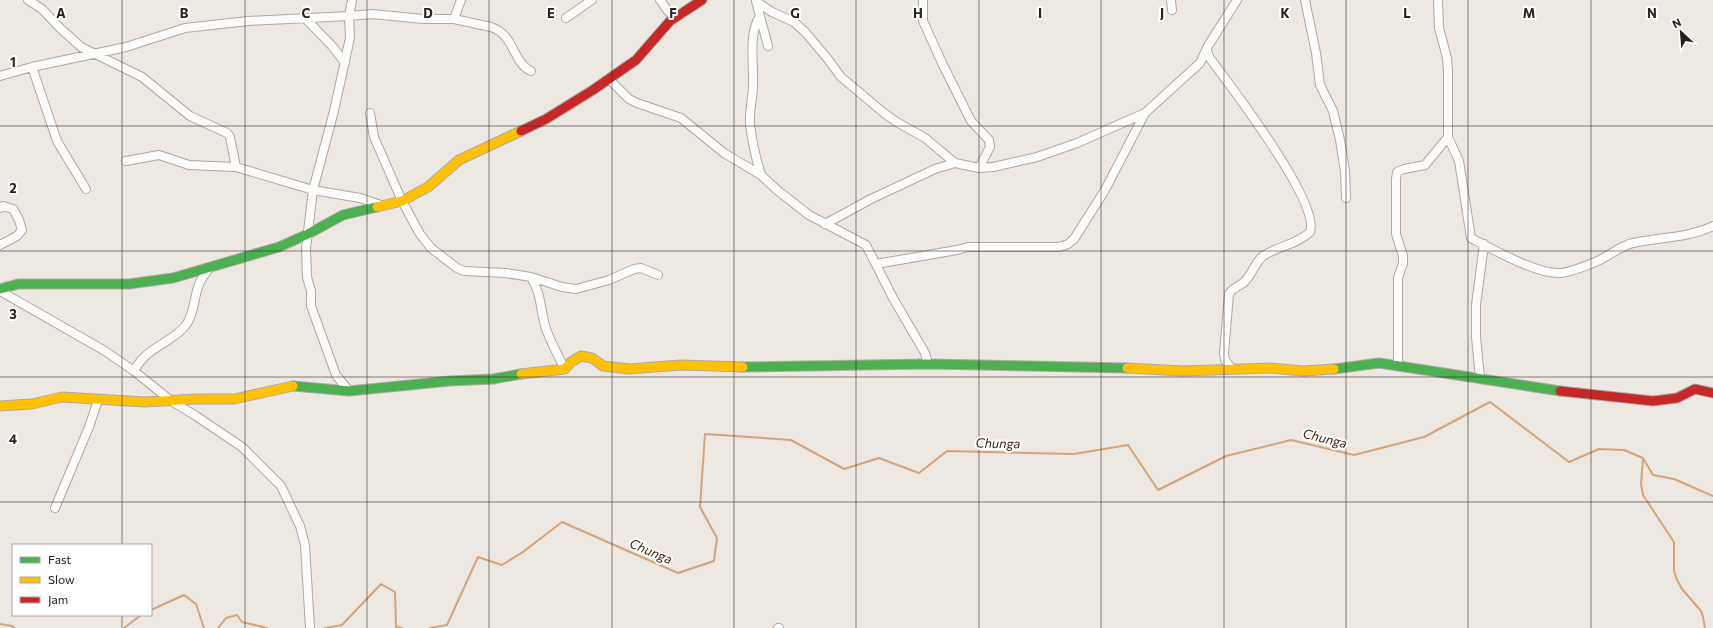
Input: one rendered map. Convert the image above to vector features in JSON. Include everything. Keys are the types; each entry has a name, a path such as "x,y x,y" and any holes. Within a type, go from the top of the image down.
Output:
{"street":[{"path":"28,0 42,9 74,42 94,54 142,77 190,116 227,133 230,137 236,167"},
{"path":"349,391 336,375 311,306 311,291 307,277 306,248 313,190 350,38 349,16 352,0"},
{"path":"454,18 461,0"},
{"path":"566,18 592,0"},
{"path":"660,0 668,11 675,17"},
{"path":"0,290 18,284 129,284 173,278 279,247 308,234 343,215 402,200 428,187 458,160 546,119 593,90 636,60 664,26 675,17 702,0"},
{"path":"923,0 923,21 943,65 971,121 989,140 990,147 979,168"},
{"path":"1171,0 1172,10"},
{"path":"756,1 772,12 794,22 805,32 841,77 884,113 925,138 955,163 979,168 993,167 1037,157 1077,143 1145,113 1200,63 1237,0"},
{"path":"1305,0 1316,53 1320,85 1332,111 1340,140 1345,171 1346,198"},
{"path":"1438,0 1439,28 1447,58 1448,70 1448,137 1459,161 1471,238 1513,258 1543,270 1560,273 1593,263 1632,243 1695,234 1713,226"},
{"path":"756,1 768,46"},
{"path":"0,76 32,67 126,47 185,28 248,21 372,14 423,19 454,18 497,29 508,38 523,64 531,70"},
{"path":"760,16 754,28 753,86 750,114 761,175"},
{"path":"305,18 332,46 344,63"},
{"path":"1207,50 1208,57 1254,119 1288,170 1311,222 1310,232 1305,237 1262,256 1244,283 1231,290 1229,294 1224,352 1225,360 1232,369"},
{"path":"32,67 57,140 86,189"},
{"path":"609,79 633,101 681,118 724,153 761,175 793,203 825,224 866,245 899,308 925,353 928,364"},
{"path":"370,113 374,137 411,220 427,243 457,268 464,271 506,273 576,289 609,280 634,269 641,268 658,275"},
{"path":"876,264 968,247 1059,247 1068,244 1074,239 1105,190 1145,113"},
{"path":"1398,365 1398,278 1403,263 1403,256 1396,234 1397,172 1404,169 1425,165 1448,137"},
{"path":"126,161 160,155 189,165 236,167 313,190 360,198 382,206"},
{"path":"825,224 871,199 935,169 955,163"},
{"path":"0,208 3,206 13,209 22,230 17,236 0,245"},
{"path":"1480,378 1476,337 1476,305 1484,244"},
{"path":"134,370 144,356 181,330 187,323 192,312 199,285 209,268"},
{"path":"531,278 537,286 547,330 564,369"},
{"path":"0,290 105,351 134,370 170,400 242,448 282,486 300,526 303,539 310,627"},
{"path":"0,406 32,404 62,397 145,402 234,399 301,386 349,391 450,381 493,379 531,372 564,369 571,362 581,356 592,358 603,366 629,369 681,365 758,367 928,364 1196,371 1270,368 1303,371 1343,369 1379,363 1519,384 1546,390 1653,401 1677,398 1695,389 1713,393"},
{"path":"55,508 89,427 98,400"}],"waterway":[{"name":"Chunga","path":"430,628 447,625 478,557 502,565 523,552 562,522 678,573 714,561 717,538 700,507 705,434 791,440 844,469 879,458 919,473 947,451 1074,454 1128,445 1158,490 1226,456 1291,440 1354,455 1424,437 1490,402 1569,462 1599,449 1624,450 1643,458 1653,475 1674,479 1713,496"},
{"path":"1643,459 1641,484 1643,495 1674,542 1674,571 1677,580 1682,589 1701,611 1705,628"},
{"name":"Chunga","path":"325,628 342,625 381,584 395,592 396,627 402,628"},
{"name":"Chunga","path":"152,610 184,595 196,604 204,628"},
{"name":"Chunga","path":"218,628 226,618 237,615 242,622 267,628"},
{"name":"Chunga","path":"124,628 140,616"},
{"name":"Chunga","path":"0,624 15,628"}],"traffic: fast":[{"path":"0,289 18,284 129,284 173,278 279,247 308,234 343,215 377,207"},
{"path":"1334,369 1379,363 1560,391"},
{"path":"743,367 928,364 1127,368"},
{"path":"293,386 349,391 450,381 493,379 521,374"}],"traffic: slow":[{"path":"377,207 402,201 428,187 459,160 521,131"},
{"path":"521,374 565,369 571,362 581,356 592,358 603,366 629,369 681,365 743,367"},
{"path":"1127,368 1183,371 1270,368 1303,371 1334,369"},
{"path":"0,406 32,404 62,397 145,402 196,399 234,399 293,386"}],"traffic: jam":[{"path":"521,131 546,119 593,90 636,60 670,21 702,0"},
{"path":"1560,391 1653,401 1677,398 1695,389 1713,393"}]}
